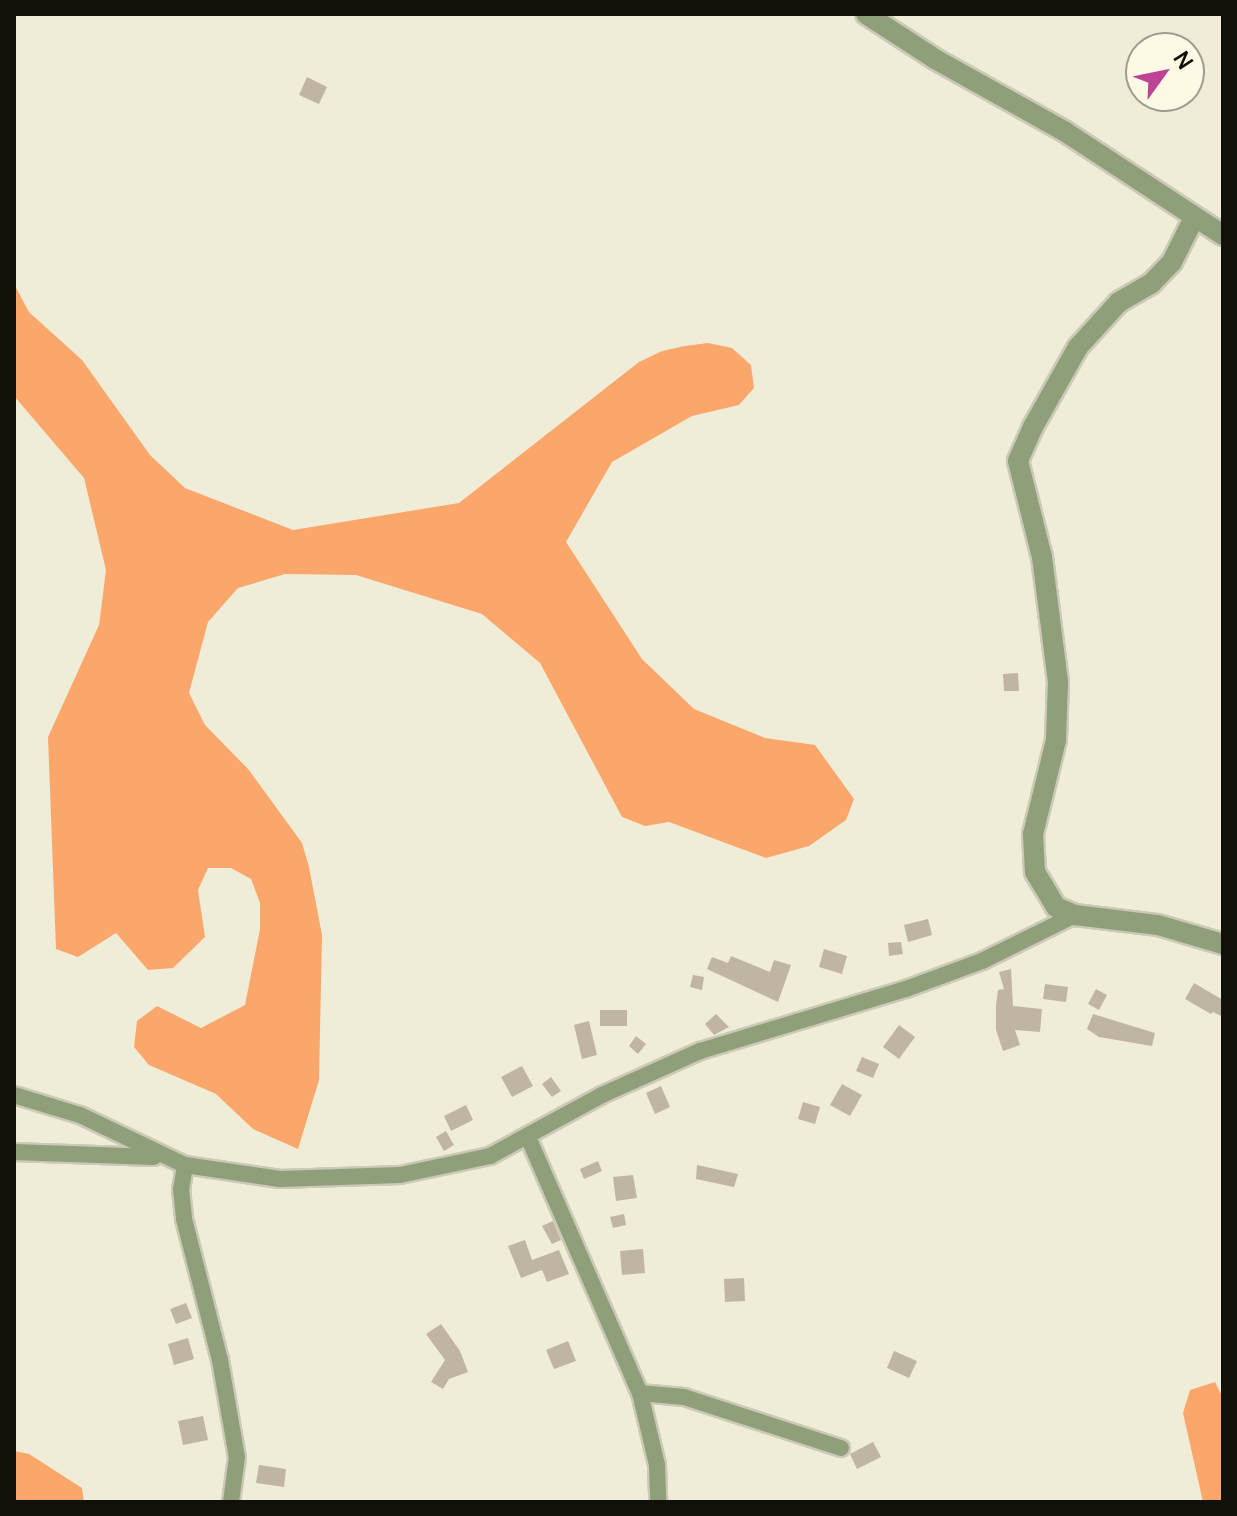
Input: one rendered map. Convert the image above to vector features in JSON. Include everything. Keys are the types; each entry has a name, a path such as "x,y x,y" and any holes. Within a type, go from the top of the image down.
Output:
{"street":[{"path":"866,14 935,59 1064,131 1223,235"},
{"path":"1194,218 1172,262 1152,283 1119,302 1078,347 1033,427 1018,461 1042,557 1058,682 1056,740 1033,834 1035,872 1056,907 1075,915 1158,925 1223,944"},
{"path":"14,1095 80,1115 163,1158 185,1165 280,1179 400,1175 490,1156 602,1095 700,1051 906,989 982,961 1075,915"},
{"path":"528,1137 640,1393 657,1465 658,1502"},
{"path":"14,1152 163,1158"},
{"path":"185,1165 181,1189 184,1219 220,1360 237,1457 231,1502"},
{"path":"640,1393 684,1397 841,1448"}],"shaded area":[{"path":"14,284 29,312 82,360 150,455 185,488 293,530 459,503 639,362 662,351 685,346 708,343 732,348 751,365 754,388 739,405 692,416 612,462 566,542 642,659 694,709 765,738 815,745 854,799 846,820 809,846 766,858 669,822 645,826 622,817 540,663 482,614 356,575 285,574 238,588 208,622 189,693 205,725 249,770 302,843 309,867 322,935 319,1080 298,1149 253,1129 216,1094 149,1065 134,1047 137,1021 157,1006 201,1028 245,1005 260,929 260,903 251,879 231,868 208,868 198,890 205,937 173,968 148,970 116,933 78,957 56,949 48,737 99,625 106,570 84,478 14,396"},
{"path":"1215,1382 1223,1398 1223,1502 1203,1502 1183,1413 1190,1390"},
{"path":"14,1451 29,1454 82,1488 84,1502 14,1502"}],"building":[{"path":"307,77 327,87 319,104 299,95"},
{"path":"1018,673 1019,691 1004,691 1003,674"},
{"path":"928,919 932,935 908,942 904,925"},
{"path":"901,942 903,954 889,956 888,943"},
{"path":"824,949 847,956 842,974 819,967"},
{"path":"731,956 770,972 774,960 791,965 778,1002 707,969 712,957 728,963"},
{"path":"1011,969 1013,1006 1042,1009 1040,1032 1015,1030 1020,1045 1003,1051 996,1030 998,990 1004,989 999,972"},
{"path":"693,975 704,977 702,990 690,987"},
{"path":"1194,983 1223,1000 1223,1017 1213,1012 1211,1014 1185,999"},
{"path":"1045,984 1068,987 1066,1002 1043,999"},
{"path":"1096,989 1107,995 1099,1010 1088,1004"},
{"path":"600,1010 627,1010 627,1026 600,1026"},
{"path":"716,1014 729,1027 714,1035 705,1024"},
{"path":"1093,1014 1155,1033 1152,1046 1099,1037 1087,1029"},
{"path":"589,1021 597,1055 582,1059 574,1025"},
{"path":"899,1025 915,1037 899,1059 883,1047"},
{"path":"636,1036 646,1044 638,1054 629,1046"},
{"path":"862,1057 879,1064 873,1078 856,1071"},
{"path":"522,1066 533,1086 512,1097 501,1077"},
{"path":"551,1077 561,1091 552,1097 542,1084"},
{"path":"842,1084 862,1095 850,1116 830,1105"},
{"path":"661,1086 670,1107 655,1114 646,1093"},
{"path":"803,1102 820,1107 815,1124 798,1119"},
{"path":"466,1105 473,1120 451,1131 444,1116"},
{"path":"446,1131 454,1145 444,1151 436,1137"},
{"path":"598,1161 602,1171 584,1179 580,1169"},
{"path":"697,1165 738,1174 734,1187 696,1179"},
{"path":"633,1175 637,1198 616,1201 613,1177"},
{"path":"624,1214 626,1225 613,1228 610,1217"},
{"path":"553,1221 561,1240 552,1244 542,1226"},
{"path":"525,1240 532,1260 559,1250 569,1274 547,1282 542,1270 521,1278 508,1246"},
{"path":"643,1249 645,1273 622,1275 620,1251"},
{"path":"744,1278 745,1301 725,1302 724,1279"},
{"path":"186,1303 192,1318 176,1324 170,1309"},
{"path":"441,1324 460,1351 468,1372 449,1379 443,1389 431,1382 445,1360 426,1334"},
{"path":"188,1338 194,1359 174,1365 168,1344"},
{"path":"568,1341 576,1361 554,1369 546,1350"},
{"path":"894,1351 917,1361 909,1378 887,1368"},
{"path":"203,1416 208,1440 183,1445 178,1421"},
{"path":"873,1442 881,1457 857,1469 850,1454"},
{"path":"259,1465 286,1469 284,1487 256,1483"}]}
